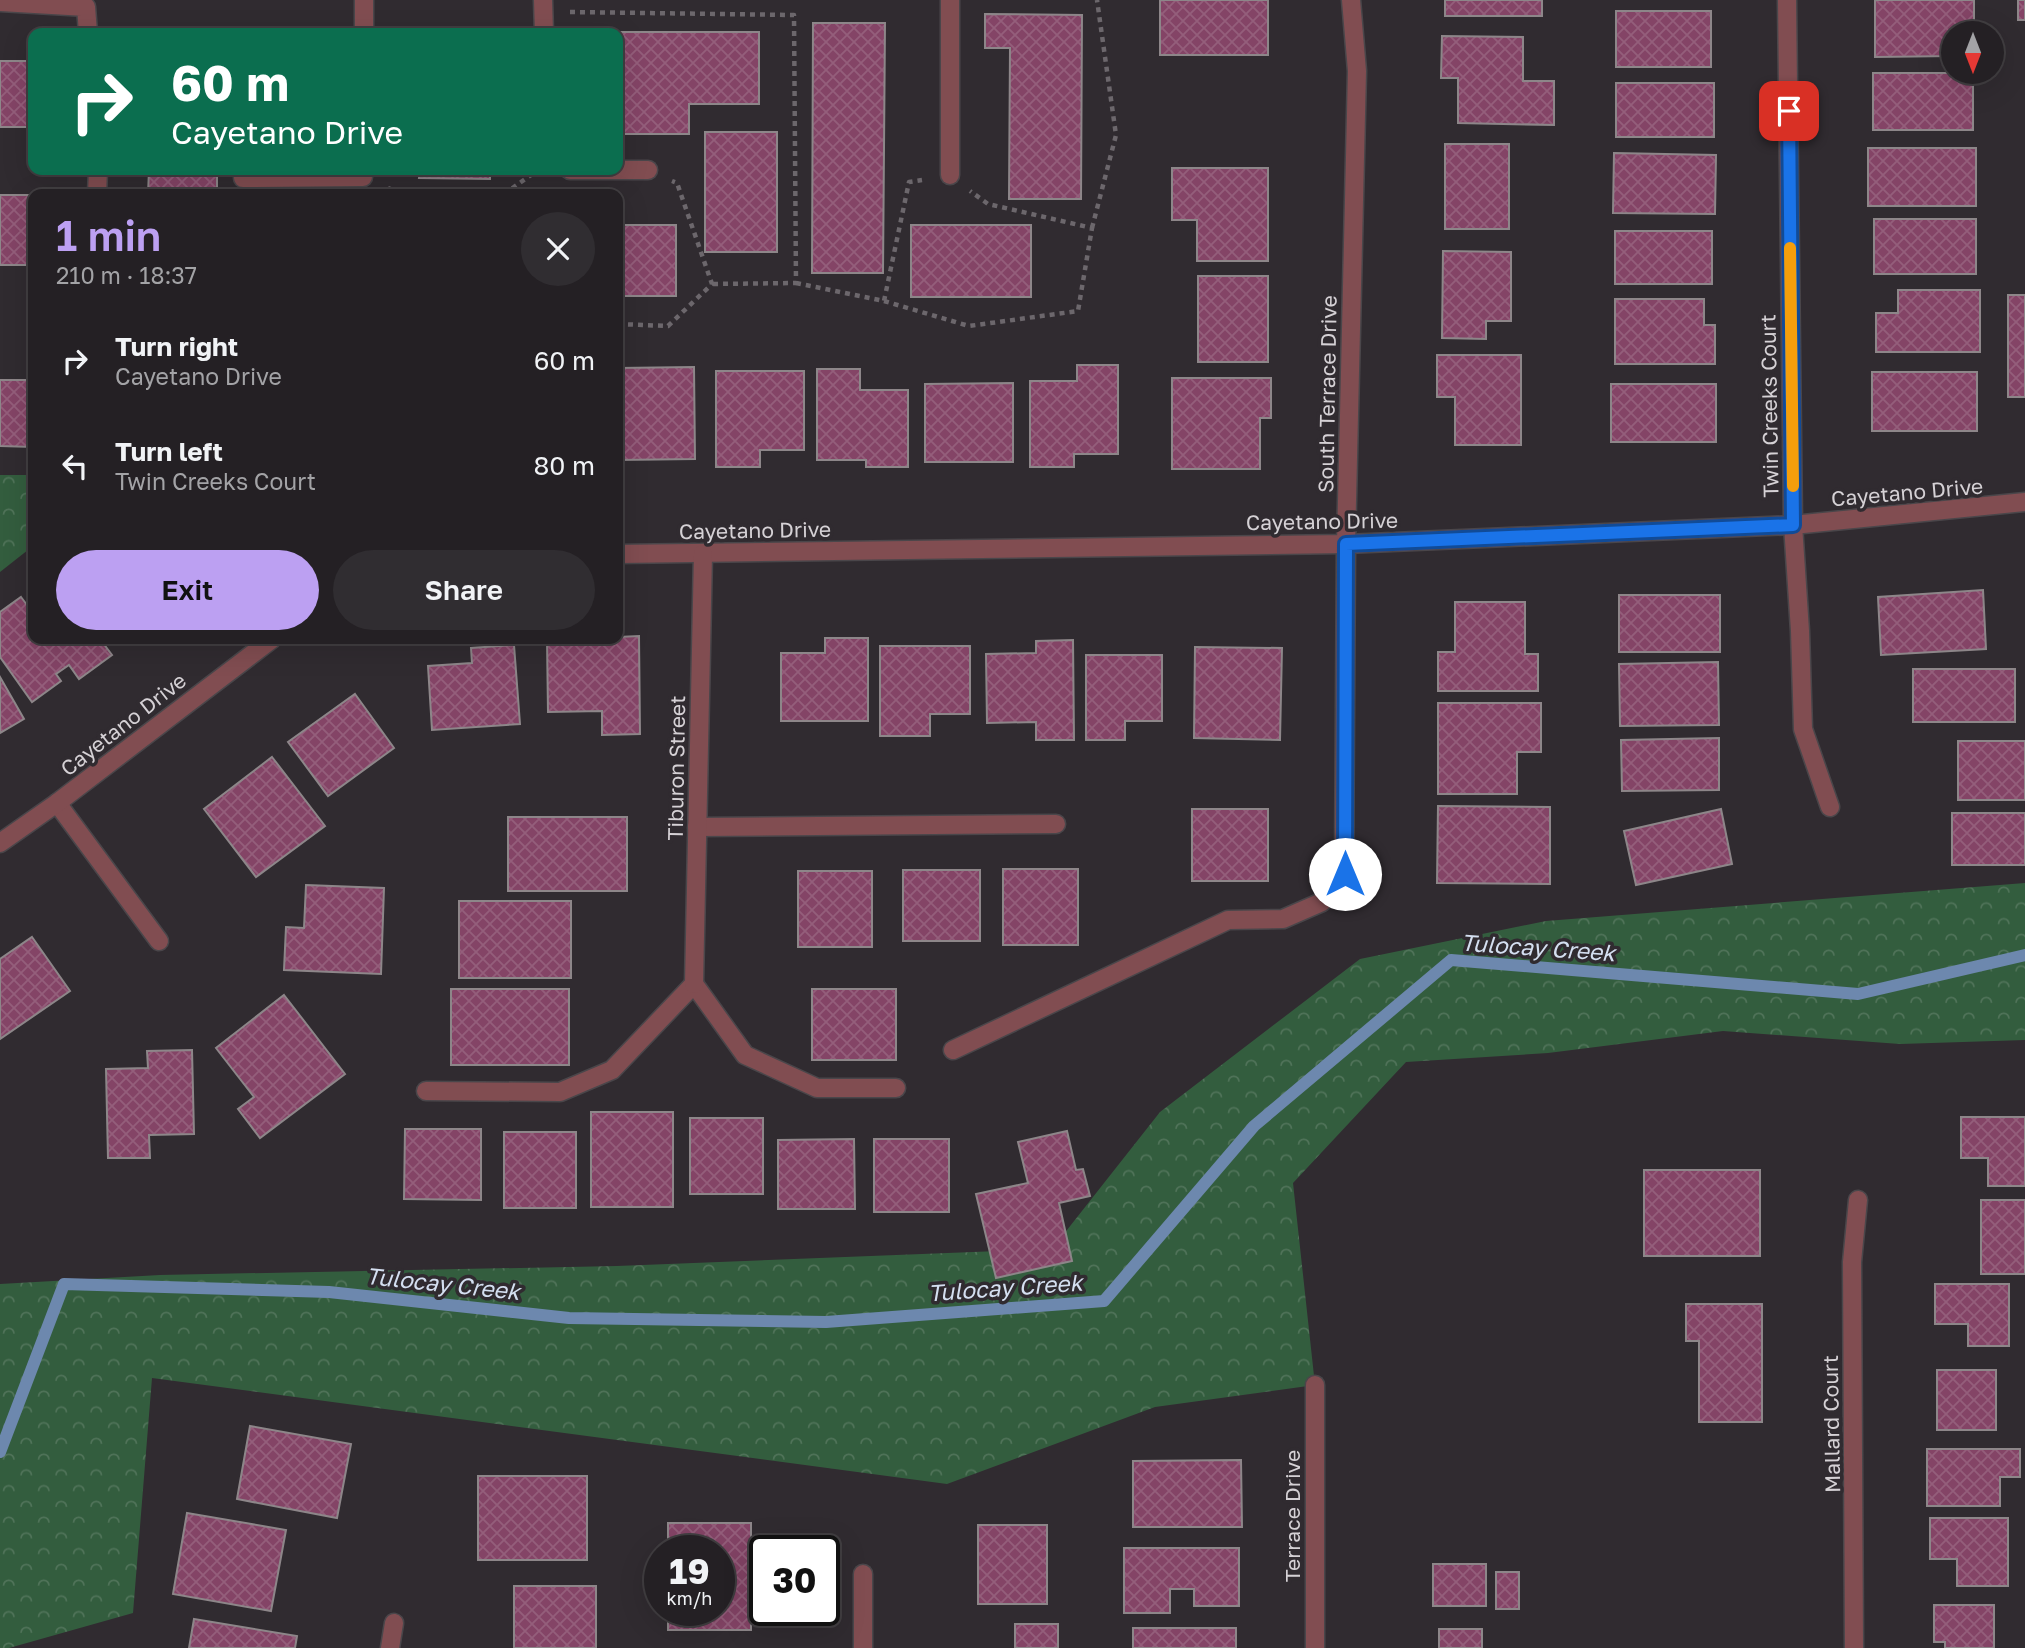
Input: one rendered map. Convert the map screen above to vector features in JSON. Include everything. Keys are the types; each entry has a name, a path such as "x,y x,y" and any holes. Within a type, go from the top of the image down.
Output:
{"street":[{"path":"364,0 364,28"},
{"path":"950,0 950,174"},
{"name":"South Terrace Drive","path":"953,1050 1228,920 1283,919 1322,902 1345,874 1346,544 1357,71 1351,0"},
{"name":"Twin Creeks Court","path":"1787,0 1793,525 1803,729 1830,807"},
{"path":"0,2 88,3 89,28"},
{"path":"543,6 544,28"},
{"path":"623,170 648,170"},
{"path":"243,178 363,175"},
{"name":"Cayetano Drive","path":"623,554 1346,544 1793,525 2025,502"},
{"name":"Tiburon Street","path":"694,984 703,554"},
{"name":"Cayetano Drive","path":"0,843 57,803 265,644"},
{"path":"57,803 159,941"},
{"path":"697,828 1056,824"},
{"path":"426,1091 560,1092 612,1070 694,984 745,1055 817,1088 896,1088"},
{"name":"Mallard Court","path":"1854,1648 1852,1262 1858,1200"},
{"name":"Terrace Drive","path":"1315,1385 1315,1648"},
{"path":"863,1574 863,1648"},
{"path":"390,1648 394,1623"}],"path":[{"path":"623,324 668,326 712,284 796,283 884,301 969,326 1078,311 1092,228 1116,135 1097,0"},
{"path":"543,6 794,15 796,283"},
{"path":"648,170 677,183 712,284"},
{"path":"884,301 909,182 950,174 988,204 1092,228"},
{"path":"511,189 531,175"}],"green space":[{"path":"0,475 28,475 28,550 0,572"},
{"path":"2025,883 2025,1040 1900,1044 1723,1031 1548,1053 1406,1062 1293,1183 1315,1385 1155,1407 947,1484 152,1378 133,1613 9,1648 0,1648 0,1284 160,1275 617,1266 1052,1249 1160,1112 1360,959 1546,921"}],"building":[{"path":"1160,0 1268,0 1268,55 1160,55"},
{"path":"1445,0 1542,0 1542,16 1445,16"},
{"path":"1875,0 1974,0 1974,21 1941,21 1941,56 1875,57"},
{"path":"2018,0 2025,0 2025,20 2018,20"},
{"path":"1616,11 1711,11 1711,67 1616,67"},
{"path":"985,14 1082,15 1081,199 1009,199 1010,48 985,48"},
{"path":"813,23 885,23 883,273 812,273"},
{"path":"623,32 759,32 759,104 689,104 689,134 623,134"},
{"path":"1442,36 1523,37 1523,81 1554,81 1554,125 1458,123 1458,78 1441,78"},
{"path":"0,61 28,61 28,127 0,127"},
{"path":"1873,73 1941,73 1941,84 1973,84 1973,130 1873,130"},
{"path":"1616,83 1714,83 1714,137 1616,137"},
{"path":"705,132 777,132 777,252 705,252"},
{"path":"1445,144 1509,144 1509,229 1445,229"},
{"path":"1868,148 1976,148 1976,206 1868,206"},
{"path":"1614,153 1716,155 1715,214 1613,213"},
{"path":"1172,168 1268,168 1268,261 1197,261 1197,220 1172,220"},
{"path":"149,175 217,175 217,189 148,189"},
{"path":"419,175 490,175 490,179 419,178"},
{"path":"0,195 28,195 28,265 0,265"},
{"path":"1874,219 1976,219 1976,274 1874,274"},
{"path":"623,225 676,225 676,296 623,296"},
{"path":"911,225 1031,225 1031,297 911,297"},
{"path":"1615,231 1712,231 1712,284 1615,284"},
{"path":"1443,251 1511,252 1511,321 1486,321 1486,339 1442,338"},
{"path":"1198,276 1268,276 1268,362 1198,362"},
{"path":"1898,290 1980,290 1980,352 1876,352 1876,313 1898,313"},
{"path":"2008,295 2025,295 2025,397 2008,397"},
{"path":"1615,299 1704,299 1704,325 1715,325 1715,364 1615,364"},
{"path":"1437,355 1521,355 1521,445 1455,445 1455,397 1437,397"},
{"path":"1077,365 1118,365 1118,454 1074,454 1074,467 1030,467 1030,381 1077,381"},
{"path":"694,367 695,459 623,460 623,368"},
{"path":"817,369 860,369 860,390 908,390 908,467 866,467 866,460 817,460"},
{"path":"716,371 804,371 804,450 760,450 760,467 716,467"},
{"path":"1872,372 1977,372 1977,431 1872,431"},
{"path":"1172,378 1271,378 1271,418 1260,418 1260,469 1172,469"},
{"path":"0,380 28,380 28,447 0,446"},
{"path":"1013,383 1013,462 925,462 925,384"},
{"path":"1611,384 1716,384 1716,442 1611,442"},
{"path":"1983,590 1986,649 1881,655 1878,597"},
{"path":"1619,595 1720,595 1720,652 1619,652"},
{"path":"21,597 28,606 28,644 104,644 112,655 79,679 69,665 56,674 61,681 32,702 0,657 0,612"},
{"path":"1455,602 1525,602 1525,654 1538,654 1538,691 1438,691 1438,652 1455,652"},
{"path":"639,636 640,734 602,735 602,711 548,712 547,644 623,644 623,637"},
{"path":"825,638 868,638 868,721 781,721 781,653 825,653"},
{"path":"1073,640 1074,740 1036,740 1036,722 987,723 986,654 1036,653 1036,641"},
{"path":"514,645 520,724 432,730 428,666 472,663 471,648"},
{"path":"880,646 970,646 970,714 930,714 930,736 880,736"},
{"path":"1195,647 1282,648 1280,740 1194,738"},
{"path":"1086,655 1162,655 1162,721 1125,721 1125,740 1086,740"},
{"path":"1718,662 1719,725 1620,726 1619,664"},
{"path":"1913,669 2015,669 2015,722 1913,722"},
{"path":"0,677 24,719 0,733"},
{"path":"355,694 394,748 328,796 288,742"},
{"path":"1438,703 1541,703 1541,752 1517,752 1517,794 1438,794"},
{"path":"1719,738 1719,790 1622,791 1621,740"},
{"path":"1958,741 2025,741 2025,800 1958,800"},
{"path":"272,757 325,826 256,877 204,809"},
{"path":"1438,806 1550,807 1550,884 1437,883"},
{"path":"1192,809 1268,809 1268,881 1192,881"},
{"path":"1721,809 1732,864 1636,885 1624,831"},
{"path":"1952,813 2025,813 2025,865 1952,865"},
{"path":"508,817 627,817 627,891 508,891"},
{"path":"1003,869 1078,869 1078,945 1003,945"},
{"path":"903,870 980,870 980,941 903,941"},
{"path":"798,871 872,871 872,947 798,947"},
{"path":"306,885 384,888 381,974 284,970 286,927 304,928"},
{"path":"459,901 571,901 571,978 459,978"},
{"path":"32,937 70,991 0,1039 0,959"},
{"path":"451,989 569,989 569,1065 451,1065"},
{"path":"812,989 896,989 896,1060 812,1060"},
{"path":"284,995 345,1074 260,1138 238,1109 254,1097 216,1048"},
{"path":"192,1050 194,1134 149,1135 150,1158 108,1158 106,1069 148,1068 147,1051"},
{"path":"591,1112 673,1112 673,1207 591,1207"},
{"path":"1961,1117 2025,1117 2025,1186 1988,1186 1988,1158 1961,1158"},
{"path":"690,1118 763,1118 763,1194 690,1194"},
{"path":"405,1129 481,1129 481,1200 404,1199"},
{"path":"1067,1131 1076,1170 1083,1169 1090,1196 1059,1203 1072,1261 996,1278 976,1194 1028,1183 1018,1142"},
{"path":"504,1132 576,1132 576,1208 504,1208"},
{"path":"854,1139 855,1209 778,1209 778,1140"},
{"path":"874,1139 949,1139 949,1212 874,1212"},
{"path":"1644,1170 1760,1170 1760,1256 1644,1256"},
{"path":"1981,1200 2025,1200 2025,1274 1981,1274"},
{"path":"1935,1284 2009,1284 2009,1346 1968,1346 1968,1324 1935,1324"},
{"path":"1686,1304 1762,1304 1762,1422 1699,1422 1699,1341 1686,1341"},
{"path":"1937,1370 1996,1370 1996,1430 1937,1430"},
{"path":"250,1426 351,1444 337,1518 237,1499"},
{"path":"1927,1449 2020,1449 2020,1477 2000,1477 2000,1506 1927,1506"},
{"path":"1241,1460 1242,1527 1133,1527 1133,1461"},
{"path":"478,1476 587,1476 587,1560 478,1560"},
{"path":"187,1513 286,1530 271,1611 173,1594"},
{"path":"1930,1518 2008,1518 2008,1586 1957,1586 1957,1559 1930,1559"},
{"path":"668,1523 751,1523 751,1630 668,1630 668,1626 735,1626 735,1535 668,1535"},
{"path":"978,1525 1047,1525 1047,1604 978,1604"},
{"path":"1124,1548 1239,1548 1239,1606 1194,1606 1194,1589 1170,1589 1170,1613 1124,1613"},
{"path":"1433,1564 1486,1564 1486,1606 1433,1606"},
{"path":"1496,1572 1519,1572 1519,1609 1496,1609"},
{"path":"514,1586 596,1586 596,1648 514,1648"},
{"path":"1934,1605 1994,1605 1994,1648 1945,1648 1945,1642 1934,1642"},
{"path":"194,1619 297,1636 295,1648 189,1648"},
{"path":"1015,1624 1058,1624 1058,1648 1015,1648"},
{"path":"1133,1628 1236,1628 1236,1648 1133,1648"},
{"path":"1439,1629 1482,1629 1482,1648 1439,1648"}],"waterway":[{"name":"Tulocay Creek","path":"0,1452 64,1284 329,1292 569,1318 826,1322 1104,1301 1254,1126 1451,960 1858,994 2025,955"}],"slow traffic":[{"path":"1790,248 1793,486"}],"route":[{"path":"1345,874 1346,544 1793,525 1789,111"}]}
